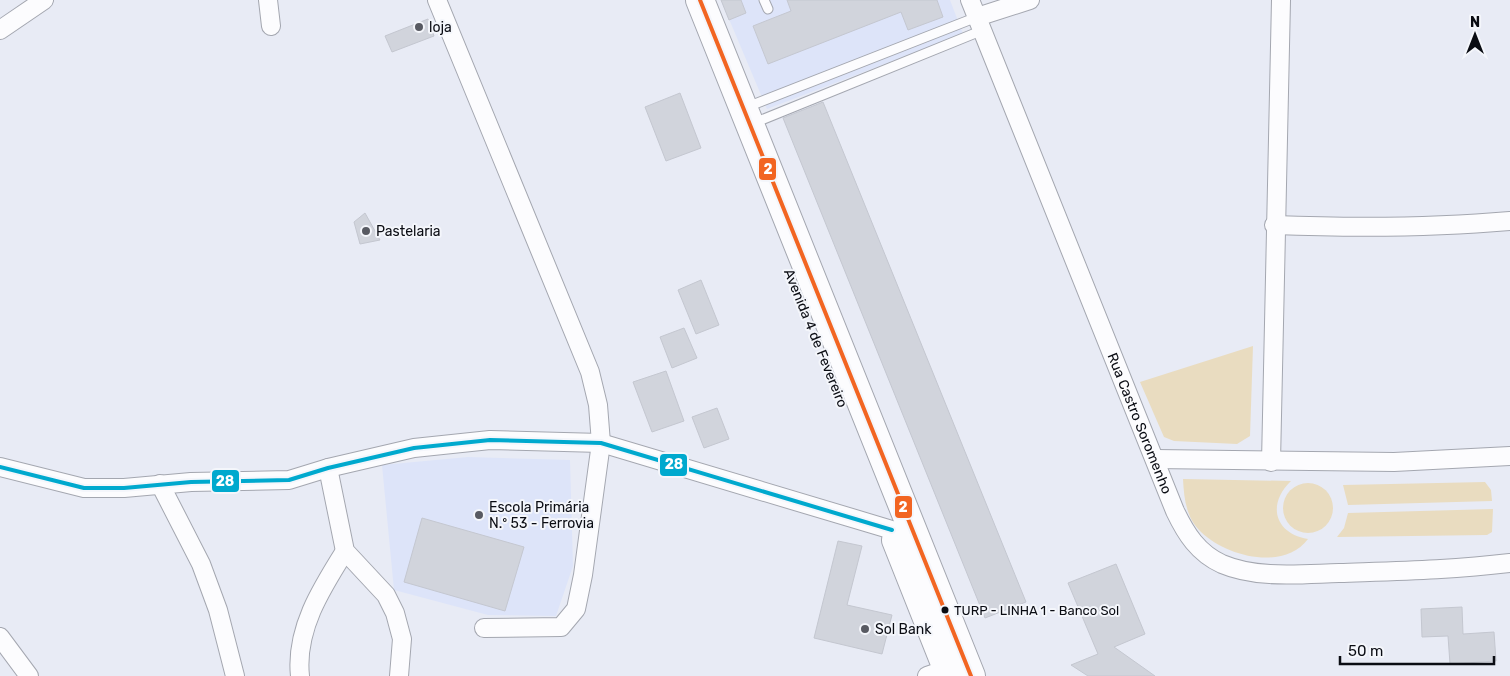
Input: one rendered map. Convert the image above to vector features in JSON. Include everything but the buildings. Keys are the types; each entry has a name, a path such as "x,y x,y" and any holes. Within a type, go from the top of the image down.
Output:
{"main road":[{"name":"Avenida 4 de Fevereiro","path":"681,0 949,674"},
{"name":"Avenida 4 de Fevereiro","path":"700,0 748,116 949,674"}],"street":[{"path":"0,30 44,0"},
{"path":"268,0 271,26"},
{"path":"436,0 590,372 598,405 601,443 583,575 576,609 561,627 484,628"},
{"name":"Rua Castro Soromenho","path":"970,0 1175,511 1186,534 1200,551 1222,564 1256,573 1416,571 1510,563"},
{"path":"980,24 1030,0"},
{"path":"1271,462 1274,225 1281,0"},
{"path":"1274,225 1378,228 1445,227 1510,221"},
{"path":"0,468 84,488 290,480 328,468 414,448 490,440 601,443 892,530"},
{"path":"1155,459 1271,462 1394,462 1510,456"},
{"path":"328,468 345,552 386,595 395,613 402,639 399,676"},
{"path":"160,484 201,564 218,610 235,676"},
{"path":"300,676 298,665 303,632 322,586 345,552"},
{"path":"0,637 29,676"}],"lane":[{"path":"748,116 980,24"},
{"path":"748,116 980,24"}],"shaded area":[{"path":"721,0 950,0 963,34 767,109"},
{"path":"1253,346 1250,436 1237,444 1174,441 1164,437 1140,382"},
{"name":"Escola Primária N.º 53 - Ferrovia","path":"468,457 570,460 573,566 556,616 488,615 394,590 382,465"},
{"path":"1183,479 1291,481 1283,490 1279,499 1278,516 1281,524 1288,531 1308,539 1298,549 1285,555 1270,557 1240,554 1225,548 1201,532 1192,520 1185,500"},
{"path":"1485,482 1491,490 1492,501 1348,505 1343,485"},
{"path":"1308,483 1322,487 1329,494 1333,508 1329,522 1322,529 1308,533 1294,529 1287,522 1283,508 1287,494 1294,487"},
{"path":"1493,509 1492,532 1487,535 1337,537 1344,528 1348,513"}],"transit line":[{"name":"2","path":"700,0 971,676"},
{"name":"28","path":"0,467 84,488 124,488 191,482 289,480 328,468 414,448 490,440 601,443 892,530"}],"place":[{"name":"loja","path":"419,27"},
{"name":"Pastelaria","path":"366,231"},
{"name":"Escola Primária N.º 53 - Ferrovia","path":"479,515"},
{"name":"TURP - LINHA 1 - Banco Sol","path":"945,610"},
{"name":"Sol Bank","path":"865,629"}]}
